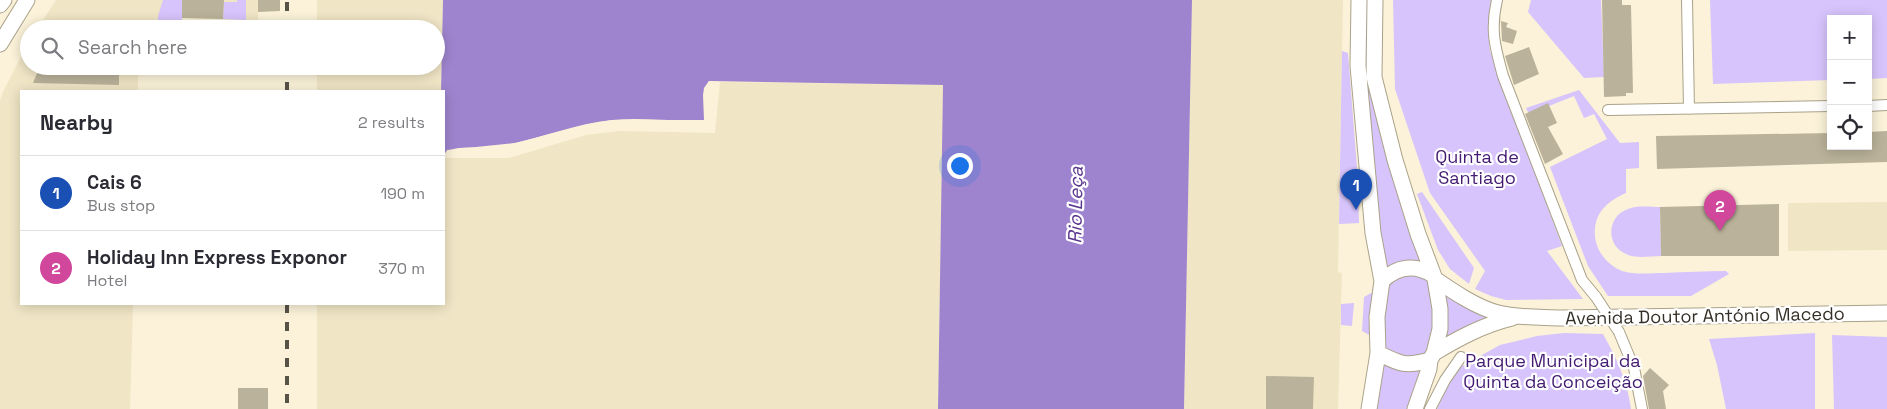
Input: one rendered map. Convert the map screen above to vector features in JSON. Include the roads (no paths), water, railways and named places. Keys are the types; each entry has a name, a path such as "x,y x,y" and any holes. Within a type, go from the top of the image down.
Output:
{"main road":[{"path":"0,6 4,0"},
{"path":"0,44 27,0"},
{"path":"1359,0 1358,66 1373,233 1382,281 1377,317 1378,353 1369,409"},
{"path":"1375,0 1374,77 1395,160 1434,277 1440,309 1440,329 1415,409"},
{"path":"1382,281 1392,273 1406,268 1424,270 1434,277"},
{"name":"Avenida Doutor António Macedo","path":"1434,277 1464,298 1498,313 1523,316 1561,318 1887,313"},
{"name":"Avenida Doutor António Macedo","path":"1432,357 1462,336 1495,322 1523,316"},
{"path":"1378,353 1400,363 1410,365 1432,357"}],"street":[{"path":"1496,0 1494,44 1503,76 1582,280 1596,297 1619,332 1634,368 1642,409"},
{"path":"1687,0 1689,109"},
{"path":"1872,106 1887,105"},
{"path":"1608,110 1827,106"},
{"path":"1430,409 1445,380 1461,357"}],"water":[{"name":"Rio Leça","path":"443,0 1192,0 1184,409 938,409 943,85 709,81 704,95 705,120 612,120 582,125 507,145 460,148 445,153 445,90 441,90 441,75 445,75 445,20 443,20"}],"railway":[{"path":"287,0 287,20"},
{"path":"287,75 287,90"},
{"path":"287,305 287,409"}],"place":[{"name":"Cais 6","path":"1356,210"},
{"name":"Holiday Inn Express Exponor","path":"1720,231"}],"park label":[{"name":"Quinta de Santiago","path":"1477,167"},
{"name":"Parque Municipal da Quinta da Conceição","path":"1553,371"}]}
